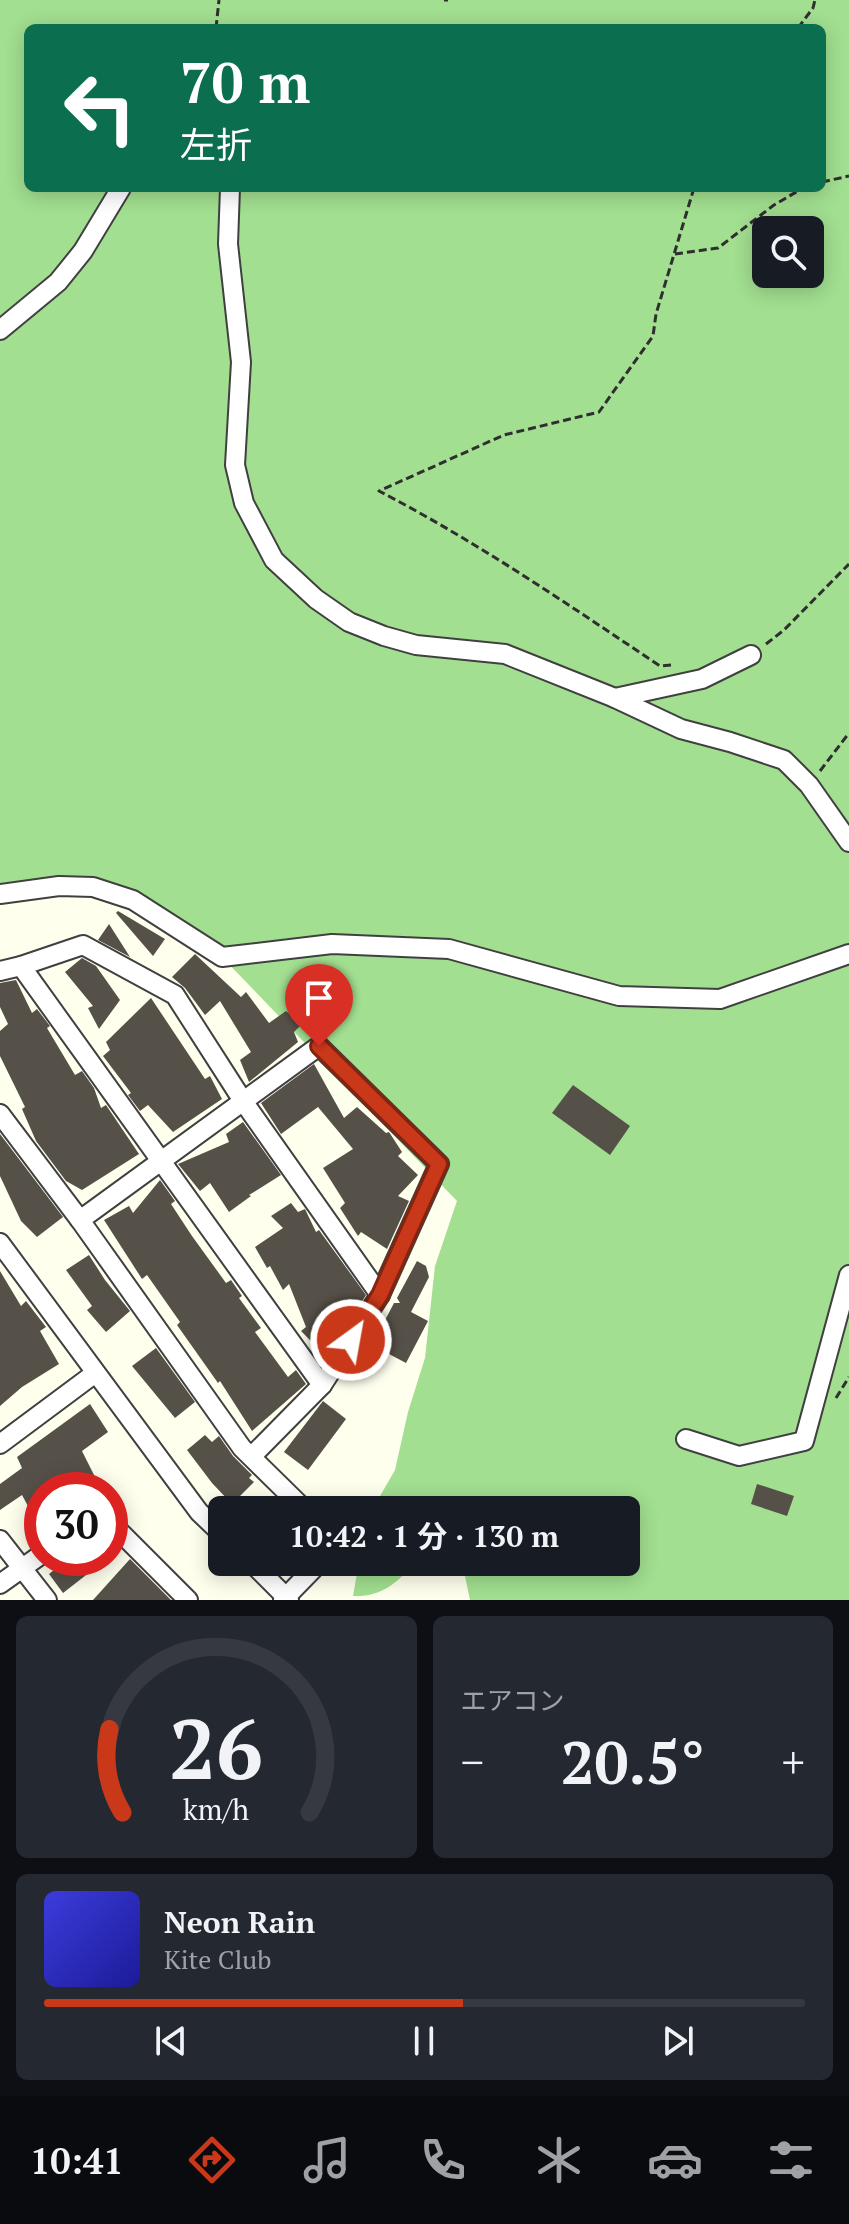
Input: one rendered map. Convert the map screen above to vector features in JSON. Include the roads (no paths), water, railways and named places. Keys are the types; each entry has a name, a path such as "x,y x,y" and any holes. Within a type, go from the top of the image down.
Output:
{"street":[{"path":"0,330 58,282 83,251 119,192"},
{"path":"230,192 228,244 241,362 235,465 244,503 274,560 316,599 349,622 384,636 416,645 505,654 615,698 681,729 784,760 809,785 849,842"},
{"path":"615,698 702,679 751,655"},
{"path":"0,894 59,886 93,887 133,900 222,957 332,944 449,949 619,996 720,999 849,954"},
{"path":"0,971 83,945 175,995 243,1101 380,1295"},
{"path":"21,966 322,1385"},
{"path":"80,1220 319,1046 439,1164 380,1295 322,1385 252,1456"},
{"path":"0,1114 80,1220 242,1448 291,1496"},
{"path":"0,1243 94,1374 208,1521"},
{"path":"686,1439 739,1456 804,1441 849,1275"},
{"path":"0,1444 94,1374"},
{"path":"0,1540 47,1600"},
{"path":"128,1540 188,1600"},
{"path":"0,1584 22,1568"},
{"path":"264,1576 286,1599 307,1576"}]}
